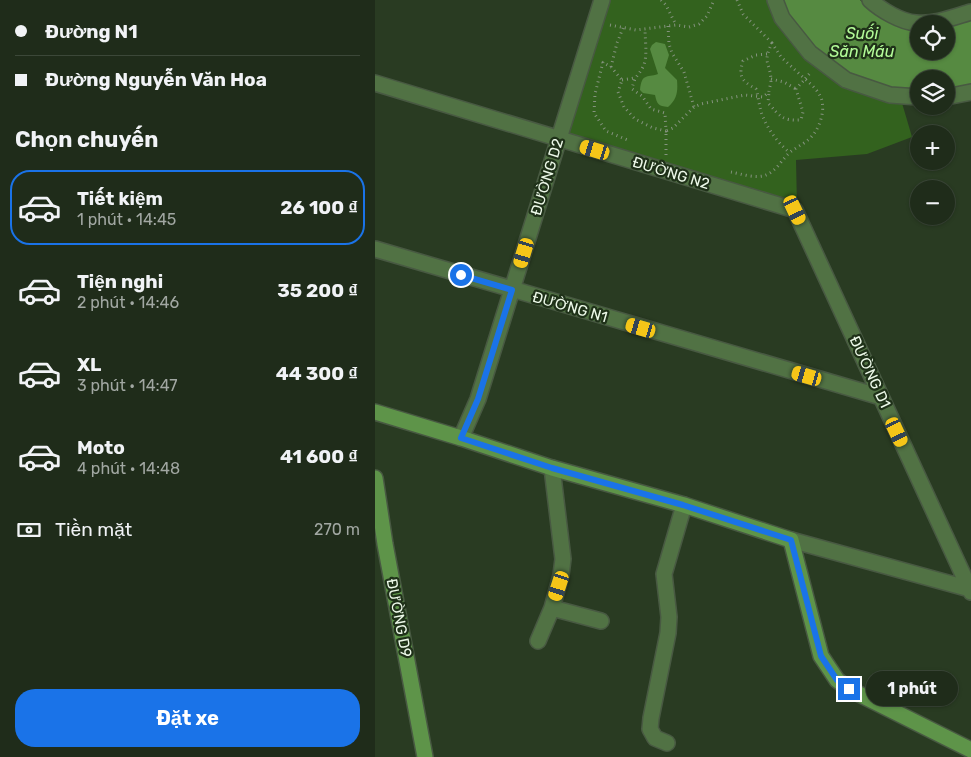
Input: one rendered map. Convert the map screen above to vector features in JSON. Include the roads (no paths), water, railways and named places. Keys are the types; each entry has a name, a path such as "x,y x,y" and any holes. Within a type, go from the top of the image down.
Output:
{"street":[{"name":"ĐƯỜNG D2","path":"461,438 478,399 602,0"},
{"path":"775,0 782,18 810,53 846,80 890,95 910,96"},
{"path":"870,0 895,17 916,24 938,21 971,12"},
{"name":"ĐƯỜNG N2","path":"375,83 795,210"},
{"path":"955,95 971,92"},
{"name":"ĐƯỜNG D1","path":"795,210 970,590"},
{"name":"ĐƯỜNG N1","path":"375,249 881,397"},
{"path":"375,412 552,468 683,505 791,540 970,590"},
{"path":"538,641 552,608 561,575 563,559 552,468"},
{"name":"ĐƯỜNG D9","path":"375,478 382,527 425,757"},
{"path":"667,743 655,738 651,729 651,718 668,633 669,617 664,574 683,505"},
{"path":"791,540 821,656 837,680 849,689 971,750"},
{"path":"552,608 601,621"}],"water":[{"name":"Suối Săn Máu","path":"782,0 860,0 868,8 910,25 910,60 955,60 955,23 971,19 971,86 955,89 955,70 910,70 910,91 902,91 874,84 857,77 826,58 800,31"},
{"path":"656,42 665,44 669,55 665,68 677,80 676,95 668,107 659,104 656,101 655,95 643,93 640,90 645,77 658,74 650,49"}]}
